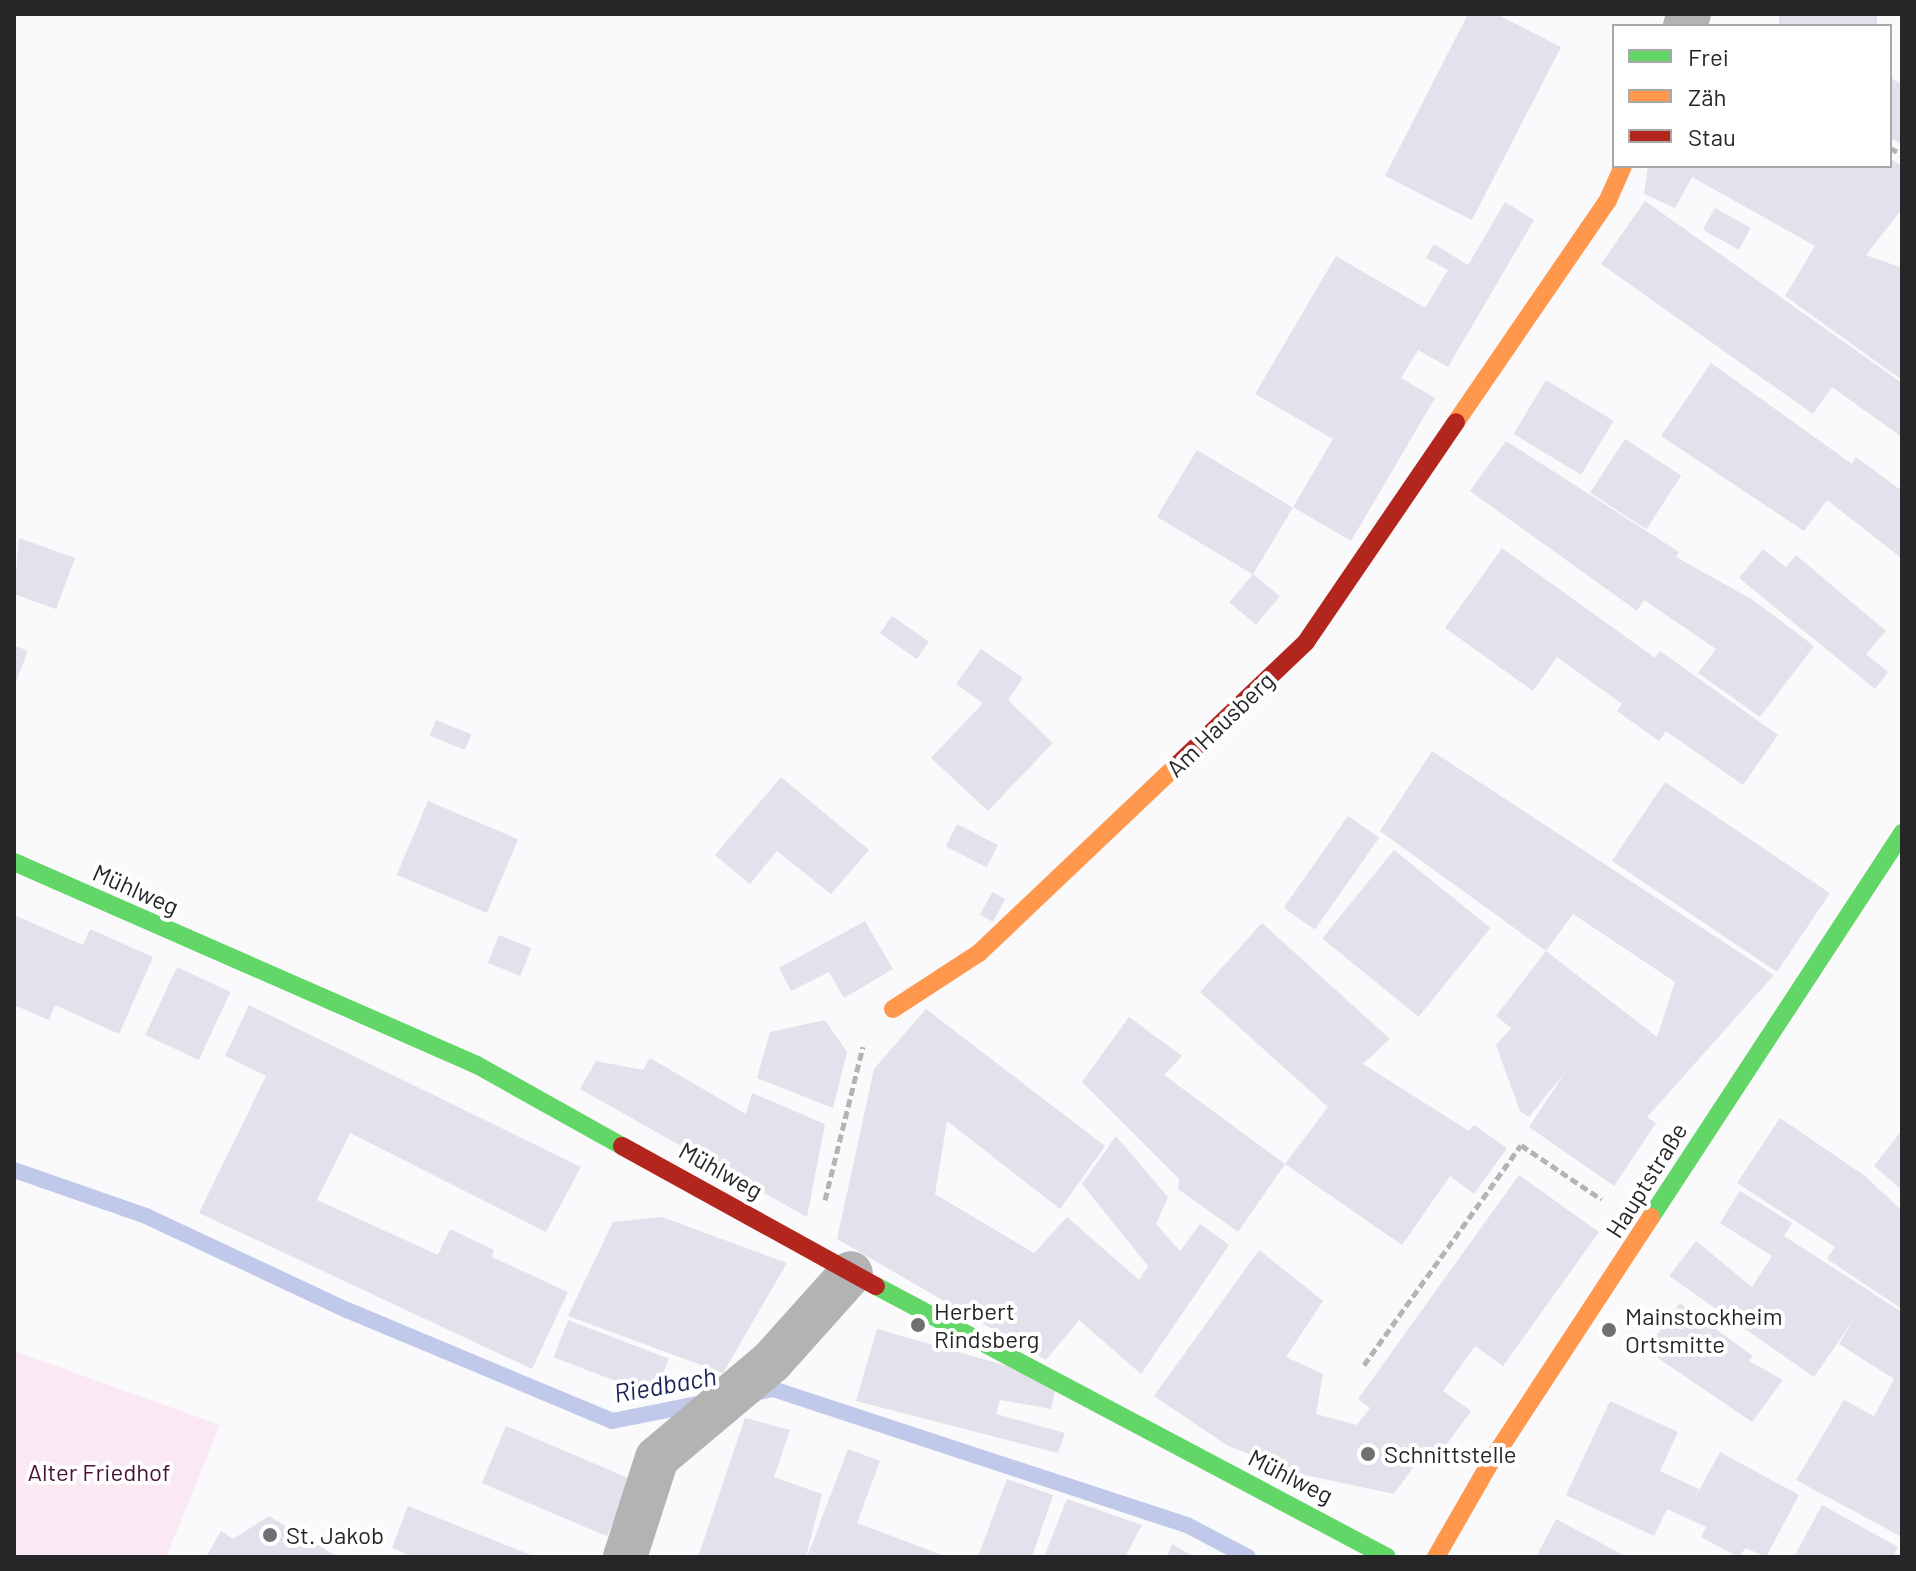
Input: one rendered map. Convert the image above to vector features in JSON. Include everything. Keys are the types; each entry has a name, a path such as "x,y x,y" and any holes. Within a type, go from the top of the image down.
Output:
{"street":[{"name":"Am Hausberg","path":"893,1009 979,953 1306,642 1608,200 1622,168"},
{"name":"Hauptstraße","path":"1436,1557 1490,1463 1902,833"},
{"name":"Mühlweg","path":"14,862 477,1065 813,1248 851,1273 1387,1557"},
{"path":"625,1557 657,1458 772,1361 851,1273"}],"path":[{"path":"813,1248 859,1052 893,1009"},
{"path":"1364,1365 1521,1145 1643,1227"}],"green space":[{"name":"Alter Friedhof","path":"14,1351 220,1425 166,1557 14,1557"}],"building":[{"path":"1468,14 1496,14 1561,47 1472,220 1385,176"},
{"path":"1779,14 1877,14 1877,24 1779,24"},
{"path":"1892,78 1902,85 1902,144 1892,139"},
{"path":"1892,160 1902,166 1902,209 1866,255 1902,268 1902,380 1785,296 1815,246 1692,177 1675,208 1644,194 1648,168 1892,168"},
{"path":"1645,201 1902,383 1902,437 1832,387 1813,414 1601,264"},
{"path":"1505,202 1534,220 1448,367 1418,350 1401,378 1435,398 1351,541 1293,507 1333,439 1255,394 1336,256 1425,308 1448,270 1426,258 1434,244 1468,265"},
{"path":"1715,208 1751,228 1739,250 1703,230"},
{"path":"1711,363 1852,464 1856,457 1902,491 1900,557 1827,500 1804,531 1661,436"},
{"path":"1546,380 1614,421 1581,475 1514,434"},
{"path":"1625,439 1681,475 1646,529 1590,493"},
{"path":"1506,441 1679,552 1676,557 1753,600 1814,646 1760,717 1698,673 1716,649 1644,600 1637,611 1470,491"},
{"path":"1197,450 1293,508 1253,575 1157,517"},
{"path":"19,538 75,558 56,609 14,594"},
{"path":"1502,548 1655,658 1660,651 1778,735 1743,785 1666,731 1659,741 1617,711 1622,704 1557,657 1533,691 1445,628"},
{"path":"1763,549 1786,567 1796,555 1886,631 1866,654 1888,672 1875,689 1739,578"},
{"path":"1253,574 1280,596 1256,625 1229,602"},
{"path":"892,616 929,642 917,659 880,633"},
{"path":"14,645 28,651 14,687"},
{"path":"981,649 1023,678 1008,700 1053,743 988,811 931,758 983,703 956,684"},
{"path":"436,720 471,734 465,750 430,736"},
{"path":"1432,751 1774,975 1647,1117 1656,1123 1614,1186 1529,1127 1566,1071 1529,1117 1520,1111 1496,1045 1511,1028 1496,1016 1546,951 1380,831","holes":["1573,914 1675,982 1657,1037 1546,951"]},
{"path":"781,777 869,850 831,894 777,851 750,884 715,855"},
{"path":"1665,782 1830,893 1777,972 1612,861"},
{"path":"428,801 518,839 487,913 397,875"},
{"path":"1348,816 1379,838 1315,930 1284,908"},
{"path":"957,824 998,845 987,867 946,846"},
{"path":"1394,850 1490,928 1419,1017 1322,939"},
{"path":"992,892 1005,899 993,922 980,915"},
{"path":"14,915 83,945 90,929 153,957 119,1034 55,1005 49,1020 14,1005"},
{"path":"865,921 893,969 844,998 829,972 791,991 779,968"},
{"path":"1262,923 1390,1039 1363,1064 1469,1131 1474,1125 1507,1148 1474,1194 1450,1176 1402,1245 1285,1164 1328,1107 1200,992"},
{"path":"499,935 531,948 520,976 488,963"},
{"path":"177,967 230,992 199,1060 145,1035"},
{"path":"249,1005 581,1167 546,1232 350,1133 317,1200 438,1255 450,1229 494,1250 492,1257 568,1292 532,1369 199,1213 266,1076 225,1056"},
{"path":"926,1009 1105,1146 1060,1209 947,1121 935,1194 1034,1253 1067,1217 1139,1280 1148,1266 1082,1184 1116,1136 1168,1197 1156,1224 1180,1251 1200,1224 1229,1245 1141,1374 1079,1320 1046,1360 837,1239 874,1069"},
{"path":"1129,1017 1182,1056 1164,1075 1285,1164 1238,1232 1178,1189 1179,1179 1082,1082"},
{"path":"825,1020 847,1052 833,1108 757,1078 770,1032"},
{"path":"650,1058 746,1114 752,1093 825,1124 807,1217 580,1089 596,1061 643,1070"},
{"path":"1780,1118 1865,1176 1902,1211 1902,1309 1827,1259 1835,1247 1737,1183"},
{"path":"1902,1130 1902,1190 1874,1166"},
{"path":"1519,1175 1599,1232 1503,1366 1475,1346 1443,1391 1471,1411 1438,1456 1427,1448 1394,1494 1305,1475 1228,1446 1154,1396 1259,1250 1323,1301 1286,1357 1323,1374 1316,1414 1357,1425 1370,1408 1358,1399"},
{"path":"1740,1191 1792,1223 1784,1236 1902,1312 1902,1537 1796,1480 1844,1400 1874,1416 1894,1379 1839,1344 1854,1319 1814,1377 1669,1276 1696,1241 1752,1287 1772,1256 1720,1223"},
{"path":"662,1217 787,1263 723,1373 568,1316 613,1222"},
{"path":"1680,1303 1753,1356 1749,1361 1783,1380 1752,1422 1646,1350"},
{"path":"568,1320 669,1359 654,1396 554,1357"},
{"path":"877,1329 1011,1367 1055,1391 1051,1409 1000,1400 996,1414 1065,1433 1058,1453 856,1401"},
{"path":"1610,1401 1678,1432 1660,1471 1699,1489 1691,1505 1720,1452 1799,1495 1766,1557 1746,1548 1738,1557 1701,1537 1706,1527 1667,1509 1654,1536 1566,1495"},
{"path":"745,1418 790,1430 774,1477 822,1494 806,1557 698,1557"},
{"path":"506,1426 631,1479 607,1536 482,1483"},
{"path":"848,1449 880,1461 857,1523 947,1557 807,1557"},
{"path":"1007,1479 1053,1495 1032,1557 978,1557"},
{"path":"1067,1499 1142,1525 1125,1557 1044,1557"},
{"path":"1822,1505 1898,1547 1893,1557 1794,1557"},
{"path":"408,1506 536,1557 413,1557 392,1548"},
{"name":"St. Jakob","path":"269,1516 338,1557 206,1557 221,1531 233,1539"},
{"path":"1556,1519 1627,1557 1536,1557"},
{"path":"1172,1544 1195,1557 1167,1557"}],"waterway":[{"name":"Riedbach","path":"14,1170 146,1216 347,1310 612,1421 703,1403"},
{"name":"Riedbach","path":"754,1393 773,1389 1187,1525 1248,1557"}],"traffic: fast":[{"path":"1651,1217 1902,833"},
{"path":"14,862 477,1065 622,1146"},
{"path":"876,1286 1387,1557"}],"traffic: slow":[{"path":"1456,422 1608,200 1622,168"},
{"path":"893,1009 979,953 1177,765"},
{"path":"1436,1557 1490,1463 1651,1217"}],"traffic: jam":[{"path":"1177,765 1306,642 1456,422"},
{"path":"622,1146 876,1286"}],"place":[{"name":"Herbert Rindsberg","path":"918,1325"},
{"name":"Mainstockheim Ortsmitte","path":"1609,1330"},
{"name":"Schnittstelle","path":"1368,1454"},
{"name":"St. Jakob","path":"270,1535"}]}
